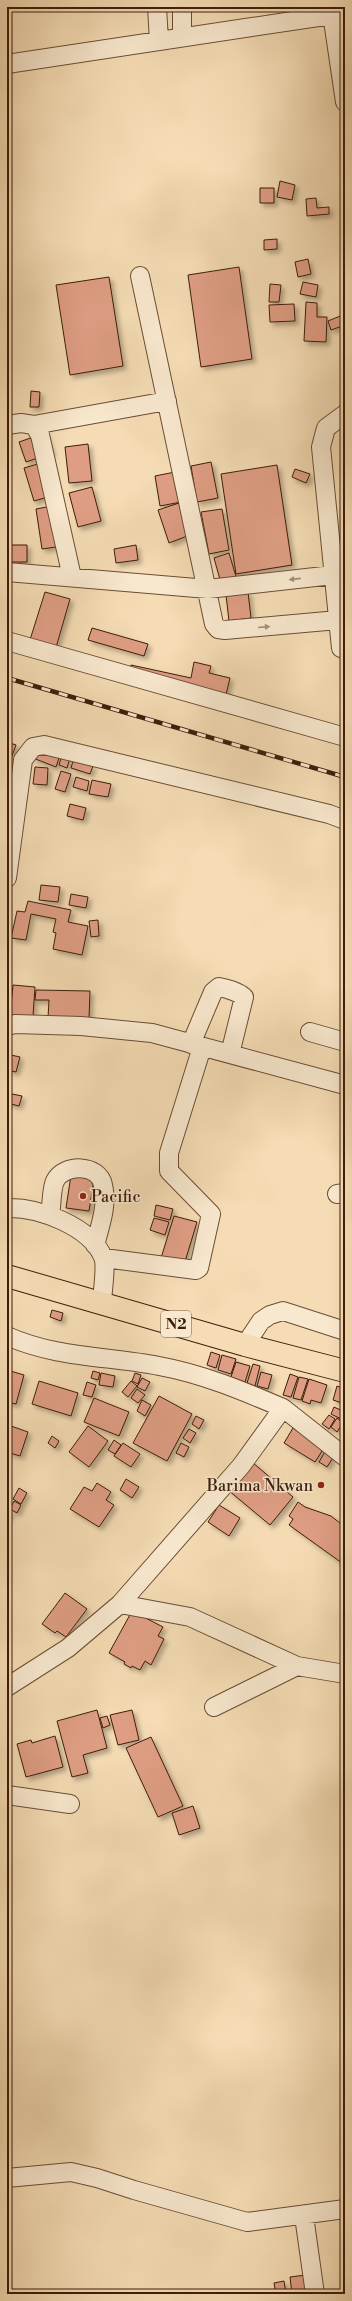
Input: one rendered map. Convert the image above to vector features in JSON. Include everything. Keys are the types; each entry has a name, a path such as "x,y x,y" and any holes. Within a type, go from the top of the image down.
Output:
{"highway":[{"name":"N2","path":"7,1276 345,1371"}],"street":[{"path":"157,7 159,41"},
{"path":"180,7 182,37"},
{"path":"7,64 159,41 332,11 345,102"},
{"path":"140,276 208,589 214,624 218,629 225,630 338,620"},
{"path":"7,425 21,423 34,425 167,400"},
{"path":"341,648 321,446 326,428 345,414"},
{"path":"34,425 40,435 72,577"},
{"path":"7,572 208,589 334,575"},
{"path":"7,641 345,737"},
{"path":"7,878 23,760 33,747 44,744 329,814 345,820"},
{"path":"7,1208 22,1207 50,1215 73,1225 99,1252 196,1270 200,1268 211,1214 168,1171 169,1153 196,1045 213,992 218,987 239,993 244,998 230,1054"},
{"path":"7,1026 15,1024 81,1026 152,1033 345,1085"},
{"path":"310,1032 345,1042"},
{"path":"50,1215 55,1182 63,1172 76,1168 93,1171 103,1184 105,1203 99,1252 102,1303"},
{"path":"245,1344 262,1321 270,1315 282,1311 345,1331"},
{"path":"7,1336 24,1344 58,1353 159,1366 212,1379 283,1408 345,1457"},
{"path":"7,1687 68,1648 120,1604 241,1466 283,1408"},
{"path":"120,1604 190,1618 297,1666 345,1674"},
{"path":"214,1707 297,1666"},
{"path":"7,1795 70,1804"},
{"path":"7,2178 71,2172 97,2178 248,2222 304,2216 345,2209"},
{"path":"304,2216 315,2294"}],"building":[{"path":"280,181 295,185 292,200 277,197"},
{"path":"260,188 274,188 274,203 260,203"},
{"path":"316,198 317,208 329,207 329,214 307,216 306,199"},
{"path":"277,239 277,249 264,250 264,240"},
{"path":"308,259 311,274 298,277 295,262"},
{"path":"239,267 252,359 201,367 188,275"},
{"path":"109,277 123,366 70,375 56,285"},
{"path":"303,282 318,285 316,297 300,294"},
{"path":"270,284 281,285 279,302 269,302"},
{"path":"306,302 317,303 317,317 327,317 326,342 304,341"},
{"path":"294,304 295,321 270,322 269,305"},
{"path":"345,314 345,325 331,330 328,321"},
{"path":"31,391 40,392 39,407 30,407"},
{"path":"45,433 52,453 26,462 19,442"},
{"path":"88,444 92,481 69,483 65,447"},
{"path":"48,461 58,494 34,501 24,468"},
{"path":"211,462 218,498 197,502 191,466"},
{"path":"277,465 292,565 236,574 221,474"},
{"path":"295,469 310,474 306,483 292,477"},
{"path":"175,472 181,502 160,506 155,476"},
{"path":"92,487 101,521 78,527 69,493"},
{"path":"179,503 190,535 169,543 158,510"},
{"path":"57,505 63,546 42,549 36,509"},
{"path":"222,509 229,550 209,554 201,512"},
{"path":"7,545 27,545 27,562 7,562"},
{"path":"136,545 138,560 116,563 114,549"},
{"path":"229,553 240,590 224,594 214,558"},
{"path":"45,592 70,599 55,651 29,643"},
{"path":"248,592 251,618 229,621 226,595"},
{"path":"92,628 148,644 144,656 88,640"},
{"path":"194,662 211,666 209,673 230,678 225,699 129,677 131,665 191,678"},
{"path":"7,742 16,745 10,761 7,760"},
{"path":"39,744 61,752 56,767 33,758"},
{"path":"62,755 70,758 67,768 59,765"},
{"path":"73,761 93,766 90,774 71,768"},
{"path":"35,767 48,768 47,785 33,784"},
{"path":"61,771 71,774 65,792 55,789"},
{"path":"76,777 89,781 87,791 73,787"},
{"path":"92,780 111,784 108,797 89,794"},
{"path":"70,804 86,808 83,820 67,816"},
{"path":"41,885 60,887 58,902 39,900"},
{"path":"71,894 88,897 86,908 69,905"},
{"path":"28,901 71,910 68,922 88,926 82,955 53,949 56,933 53,932 56,919 31,914 26,940 11,938 17,911 25,912"},
{"path":"98,920 99,936 91,937 89,921"},
{"path":"13,985 35,987 33,1016 10,1015"},
{"path":"36,990 90,991 89,1018 48,1018 49,1000 35,1000"},
{"path":"11,1055 20,1057 16,1072 7,1070"},
{"path":"7,1093 22,1096 19,1106 7,1103"},
{"path":"71,1175 94,1179 89,1211 66,1208"},
{"path":"156,1205 173,1209 170,1220 154,1216"},
{"path":"174,1216 197,1222 184,1265 161,1258"},
{"path":"154,1218 169,1222 165,1235 150,1230"},
{"path":"52,1310 63,1313 61,1321 50,1317"},
{"path":"211,1352 220,1355 216,1368 207,1365"},
{"path":"222,1355 236,1359 231,1374 218,1370"},
{"path":"236,1362 250,1366 245,1382 231,1377"},
{"path":"253,1364 260,1366 255,1386 247,1383"},
{"path":"7,1370 24,1375 16,1404 7,1402"},
{"path":"93,1371 100,1373 98,1380 91,1378"},
{"path":"261,1372 272,1375 268,1389 257,1386"},
{"path":"101,1373 115,1376 113,1387 99,1385"},
{"path":"135,1373 141,1375 138,1384 132,1381"},
{"path":"290,1374 298,1377 291,1397 283,1395"},
{"path":"299,1377 308,1379 301,1400 293,1398"},
{"path":"142,1378 150,1382 145,1391 137,1387"},
{"path":"309,1379 327,1385 321,1403 311,1400 310,1404 302,1401"},
{"path":"39,1381 78,1393 71,1416 32,1404"},
{"path":"131,1381 137,1386 128,1397 122,1392"},
{"path":"87,1382 96,1385 92,1397 83,1395"},
{"path":"337,1386 345,1389 342,1403 333,1400"},
{"path":"137,1389 145,1395 138,1403 131,1398"},
{"path":"159,1396 192,1414 167,1461 133,1443"},
{"path":"94,1398 129,1412 119,1436 84,1422"},
{"path":"142,1400 151,1405 145,1416 137,1411"},
{"path":"334,1407 345,1412 343,1420 331,1414"},
{"path":"329,1415 335,1419 329,1429 322,1424"},
{"path":"196,1416 204,1420 199,1429 192,1424"},
{"path":"337,1418 343,1423 337,1432 331,1427"},
{"path":"11,1426 28,1432 20,1456 7,1452 7,1438"},
{"path":"88,1426 108,1441 89,1467 69,1452"},
{"path":"293,1428 324,1448 315,1462 284,1443"},
{"path":"189,1429 196,1433 190,1443 183,1438"},
{"path":"52,1436 59,1441 55,1448 48,1443"},
{"path":"114,1440 121,1445 115,1454 108,1450"},
{"path":"123,1443 140,1454 131,1467 114,1456"},
{"path":"181,1443 189,1447 184,1457 176,1453"},
{"path":"326,1450 334,1456 327,1467 319,1462"},
{"path":"252,1462 293,1497 270,1525 228,1490"},
{"path":"126,1479 139,1487 132,1498 120,1490"},
{"path":"97,1483 111,1492 106,1500 114,1505 99,1527 70,1509 84,1487 92,1491"},
{"path":"19,1488 27,1493 21,1504 13,1499"},
{"path":"14,1501 21,1505 17,1513 10,1509"},
{"path":"298,1502 305,1507 331,1516 345,1527 345,1559 342,1563 289,1525 293,1519 289,1516"},
{"path":"219,1505 240,1518 229,1536 208,1522"},
{"path":"7,1511 11,1512 8,1519 7,1519"},
{"path":"65,1593 87,1609 66,1637 57,1631 55,1633 42,1624"},
{"path":"132,1611 163,1627 158,1636 164,1639 151,1665 145,1661 140,1670 132,1666 131,1668 124,1664 125,1662 109,1653"},
{"path":"97,1710 107,1748 83,1755 88,1773 72,1777 57,1721"},
{"path":"132,1710 139,1740 118,1745 110,1715"},
{"path":"107,1716 110,1725 103,1728 100,1718"},
{"path":"55,1736 63,1767 26,1777 17,1744 31,1740 32,1743"},
{"path":"151,1737 183,1806 158,1817 126,1748"},
{"path":"193,1806 200,1828 179,1835 172,1813"},
{"path":"306,2275 308,2294 292,2294 290,2277"},
{"path":"284,2281 286,2294 276,2294 274,2283"}],"railway":[{"path":"7,678 345,777"}],"place":[{"name":"Pacific","path":"83,1196"},
{"name":"Barima Nkwan","path":"321,1485"}]}
